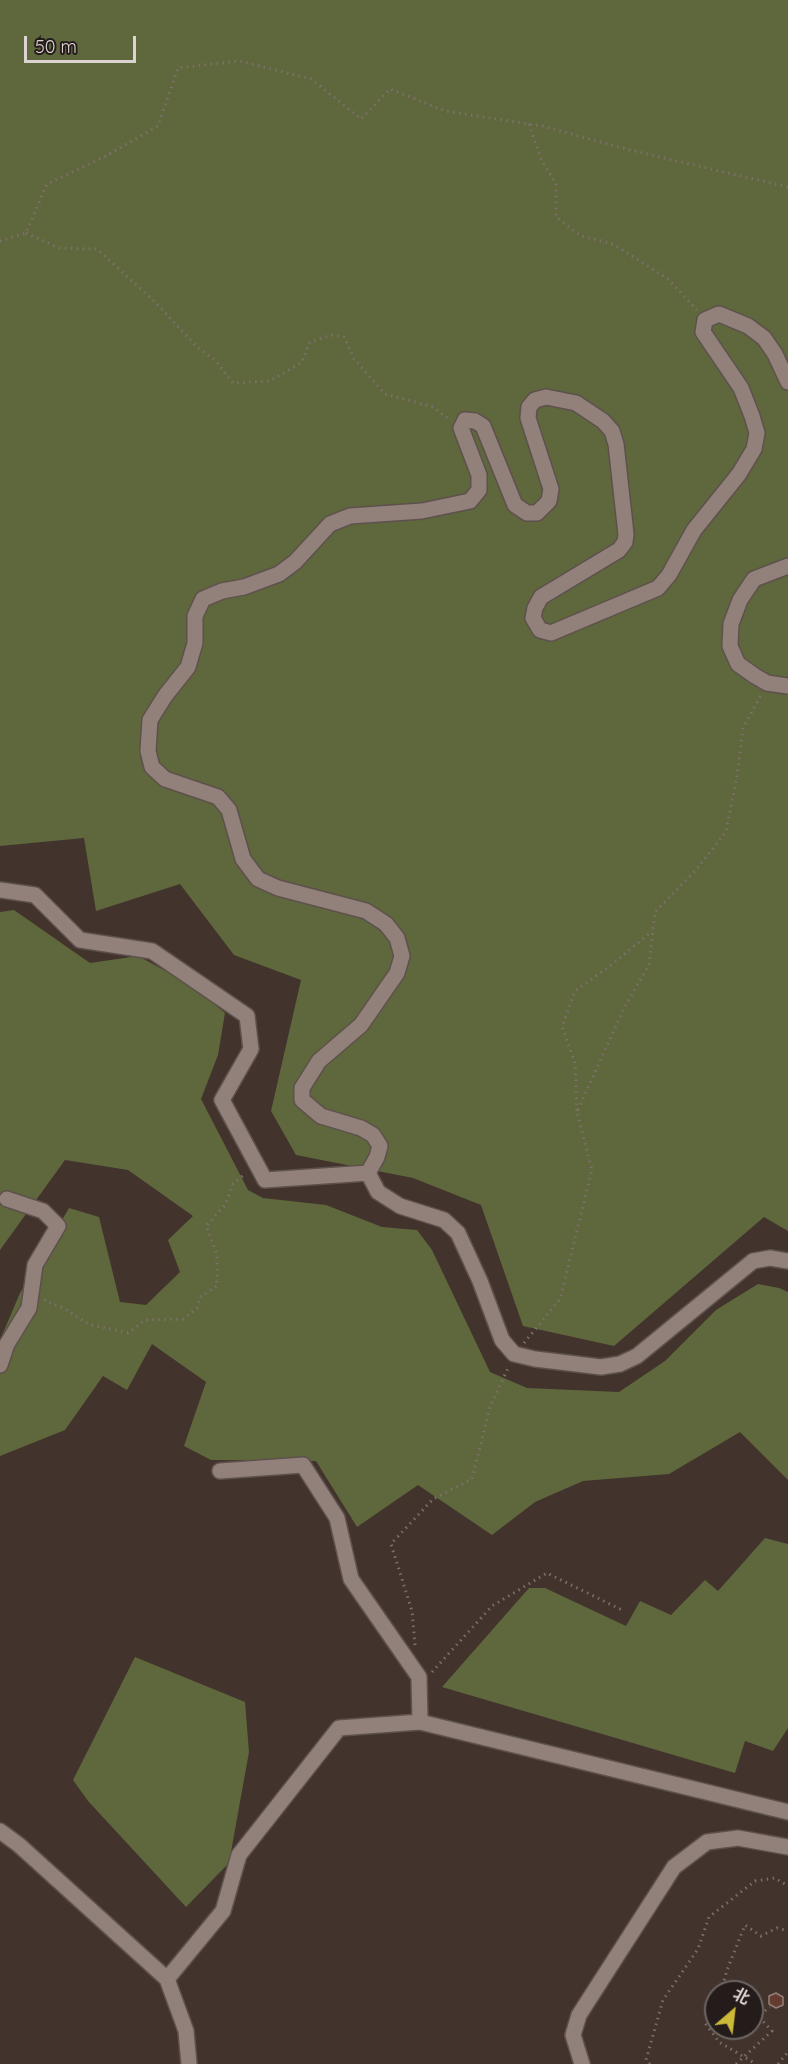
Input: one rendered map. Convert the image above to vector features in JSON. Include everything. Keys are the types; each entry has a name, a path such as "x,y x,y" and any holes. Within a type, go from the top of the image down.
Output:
{"street":[{"path":"368,1173 377,1158 380,1146 373,1135 361,1128 321,1116 302,1100 302,1088 319,1061 361,1025 397,973 402,956 398,938 386,924 366,911 278,888 258,879 243,859 229,810 218,797 165,779 152,767 148,751 150,720 188,667 195,643 195,616 203,599 279,574 295,562 330,524 350,516 422,511 470,501 479,490 479,475 461,428 465,420 475,421 483,426 514,505 527,513 537,513 549,501 551,489 528,418 529,407 535,400 546,397 576,403 603,421 612,431 617,455 625,542 619,550 541,597 533,618 540,630 551,633 658,588 669,575 694,530 739,474 754,448 757,433 741,388 703,332 705,320 719,315 748,327 764,338 775,354 788,382"},
{"path":"788,566 754,579 740,600 731,624 730,646 738,663 767,683 788,686"},
{"path":"0,890 35,895 80,940 152,951 247,1016 251,1049 222,1100 265,1180 368,1173"},
{"path":"368,1173 378,1192 400,1206 444,1221 458,1233 480,1281 502,1340 514,1354 536,1359 601,1367 620,1364 638,1356 753,1261 770,1258 788,1261"},
{"path":"0,1365 7,1344 29,1308 35,1265 58,1226 43,1211 7,1199"},
{"path":"220,1471 303,1465 337,1518 351,1579 419,1677 420,1722"},
{"path":"167,1979 223,1911 239,1855 339,1728 420,1722 788,1812"},
{"path":"0,1831 27,1852 167,1979 186,2031 189,2064"},
{"path":"582,2064 573,2035 579,2015 674,1867 707,1842 738,1838 788,1847"}],"path":[{"path":"26,233 47,184 106,156 158,126 178,68 239,61 310,79 361,119 390,89 446,111 542,126 630,150 788,186"},
{"path":"529,124 541,159 556,184 556,217 580,236 613,244 668,279 705,320"},
{"path":"0,241 26,233 59,248 97,249 154,301 196,347 215,360 233,383 270,381 302,362 310,342 331,335 344,337 354,359 385,394 433,407 461,428"},
{"path":"577,1112 624,1008 649,965 655,912 695,872 726,832 737,776 743,728 767,683"},
{"path":"624,1611 547,1573 492,1606 435,1671 419,1677 412,1611 391,1544 433,1499 472,1479 490,1407 514,1354 560,1299 592,1170 577,1112 575,1063 562,1027 575,992 653,930"},
{"path":"31,1296 65,1309 88,1324 128,1333 145,1320 183,1319 196,1308 200,1297 217,1286 217,1254 206,1226 225,1204 233,1184 257,1165"},
{"path":"650,2064 646,2060 663,2000 698,1949 709,1917 755,1881 775,1878 788,1886"},
{"path":"725,1980 745,1925 761,1936 777,1928 788,1931"},
{"path":"736,2064 772,2031 758,2016 770,2007"},
{"path":"718,2040 756,2064"},
{"path":"778,2064 788,2052"}],"green space":[{"path":"0,0 788,0 788,1231 764,1217 614,1346 523,1326 481,1205 413,1178 296,1155 271,1111 301,980 234,955 180,884 96,911 84,838 0,846"},
{"path":"14,910 90,963 138,956 190,984 225,1013 218,1055 201,1099 248,1190 263,1198 326,1205 382,1227 417,1230 432,1250 490,1372 527,1388 619,1392 665,1361 716,1310 758,1284 788,1292 788,1480 740,1432 669,1474 583,1481 535,1502 492,1535 418,1485 357,1527 316,1461 211,1460 184,1446 206,1382 152,1344 127,1390 103,1376 65,1430 0,1456 0,1340 20,1293 69,1208 99,1217 120,1302 146,1305 180,1272 168,1240 193,1216 128,1170 65,1160 0,1250 0,912"},
{"path":"765,1538 788,1544 788,1728 773,1751 745,1741 735,1773 442,1687 529,1588 545,1588 626,1626 640,1601 671,1615 705,1580 718,1591"},
{"path":"135,1657 245,1702 249,1752 229,1863 186,1907 88,1801 73,1780"}],"building":[{"path":"776,1993 783,1997 783,2005 776,2008 769,2004 769,1996"}]}
